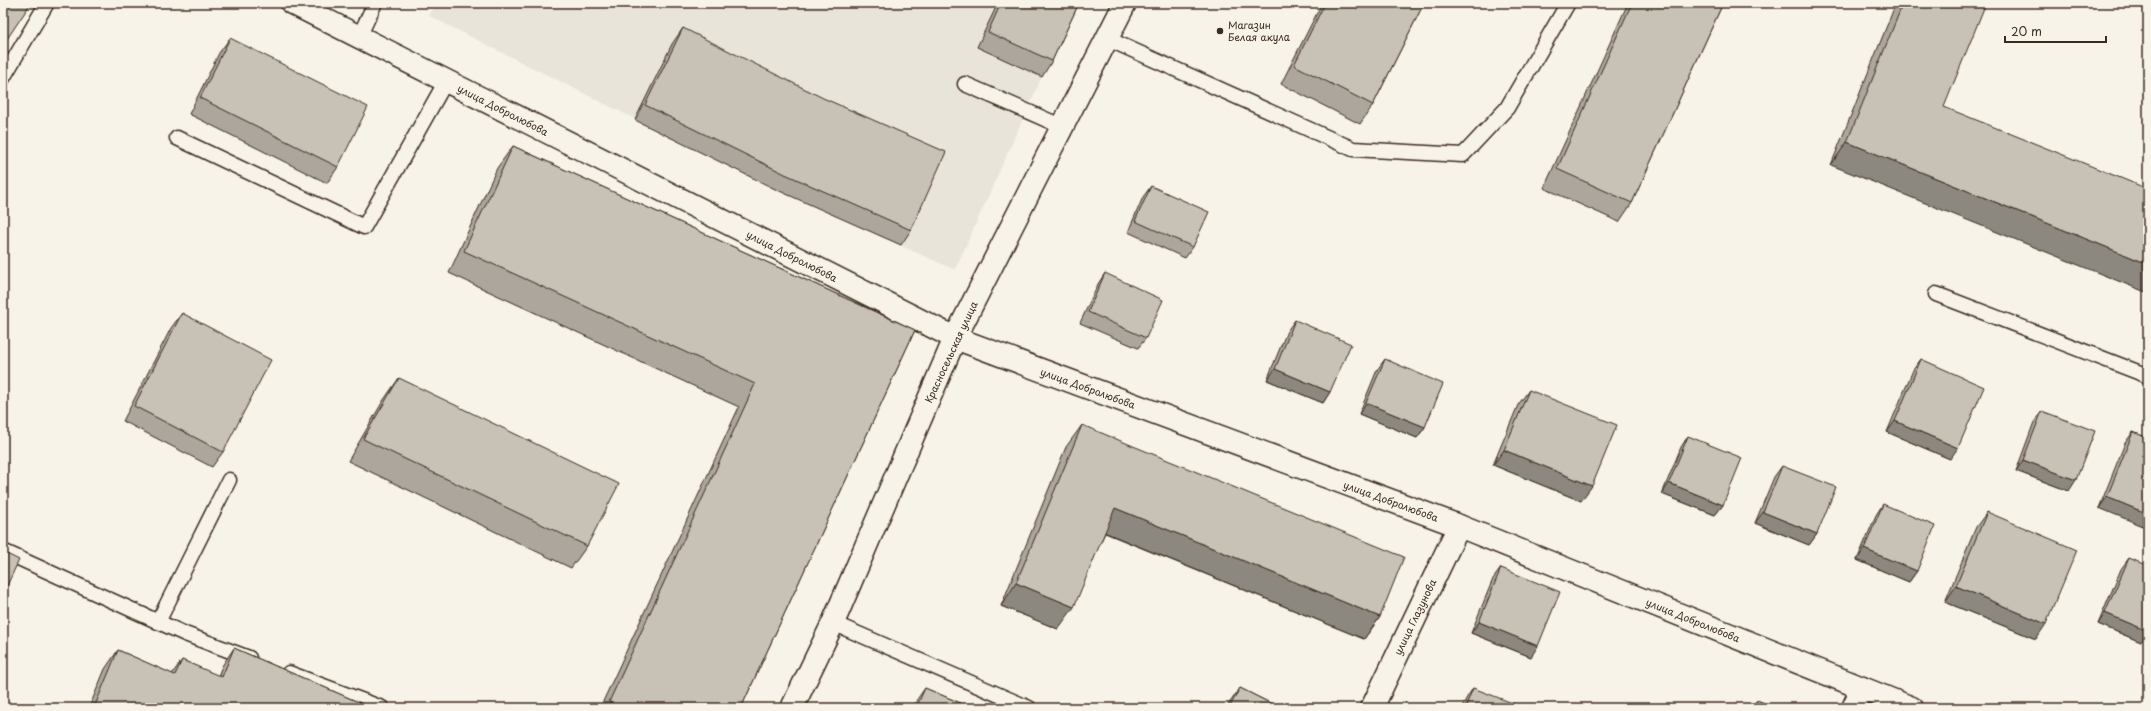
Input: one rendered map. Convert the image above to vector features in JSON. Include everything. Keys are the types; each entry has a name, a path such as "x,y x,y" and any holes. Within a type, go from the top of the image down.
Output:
{"street":[{"name":"улица Добролюбова","path":"292,3 955,338 1459,526 1858,698 1912,708"},
{"name":"Красносельская улица","path":"792,708 833,623 955,338 1125,3"},
{"name":"улица Глазунова","path":"1372,708 1459,526"}],"lane":[{"path":"3,78 47,3"},
{"path":"359,37 375,3"},
{"path":"1108,39 1353,149 1463,155 1507,108 1568,3"},
{"path":"177,138 364,227 446,81"},
{"path":"965,84 1063,127"},
{"path":"1936,294 2148,376"},
{"path":"158,622 229,480"},
{"path":"3,551 240,661 265,664"},
{"path":"833,623 1029,708"},
{"path":"280,669 382,708"}],"shaded area":[{"path":"436,3 1075,3 955,270 775,189 429,16"}],"building":[{"path":"3,3 31,3 3,45"},
{"path":"1001,3 1079,3 1052,61 988,32"},
{"path":"1325,3 1424,3 1373,105 1294,65"},
{"path":"1632,3 1723,3 1632,203 1557,169"},
{"path":"1903,3 1986,3 1944,107 2148,189 2148,264 1847,142"},
{"path":"683,28 823,98 946,152 911,230 785,174 645,105"},
{"path":"230,38 368,107 338,167 200,98"},
{"path":"513,146 915,330 741,708 622,708 609,702 755,384 464,251"},
{"path":"1151,186 1209,212 1193,247 1135,221"},
{"path":"1105,273 1163,300 1146,338 1088,312"},
{"path":"182,313 271,360 223,452 134,406"},
{"path":"1295,320 1351,344 1330,392 1275,369"},
{"path":"1385,359 1443,384 1425,427 1366,403"},
{"path":"1921,359 1984,387 1958,448 1895,421"},
{"path":"399,378 619,484 587,546 363,439"},
{"path":"1529,390 1617,425 1592,486 1504,450"},
{"path":"2042,411 2095,431 2076,480 2023,460"},
{"path":"1082,425 1404,557 1380,617 1115,508 1074,607 1016,583"},
{"path":"2133,432 2148,438 2148,514 2107,497"},
{"path":"1688,436 1742,458 1723,505 1669,483"},
{"path":"1782,466 1836,487 1817,534 1763,512"},
{"path":"1883,504 1935,526 1917,571 1864,549"},
{"path":"1987,512 2077,550 2046,624 1956,586"},
{"path":"3,552 19,560 3,594"},
{"path":"2129,558 2148,566 2148,631 2105,613"},
{"path":"1501,568 1560,592 1538,646 1479,622"},
{"path":"234,648 372,708 94,708 118,650 175,675 182,660 222,677"},
{"path":"925,688 972,708 916,708"},
{"path":"1240,688 1280,708 1229,708"},
{"path":"1473,688 1515,704 1513,708 1465,708"},
{"path":"1757,700 1776,708 1754,708"}],"place":[{"name":"Магазин Белая акула","path":"1220,31"}]}
